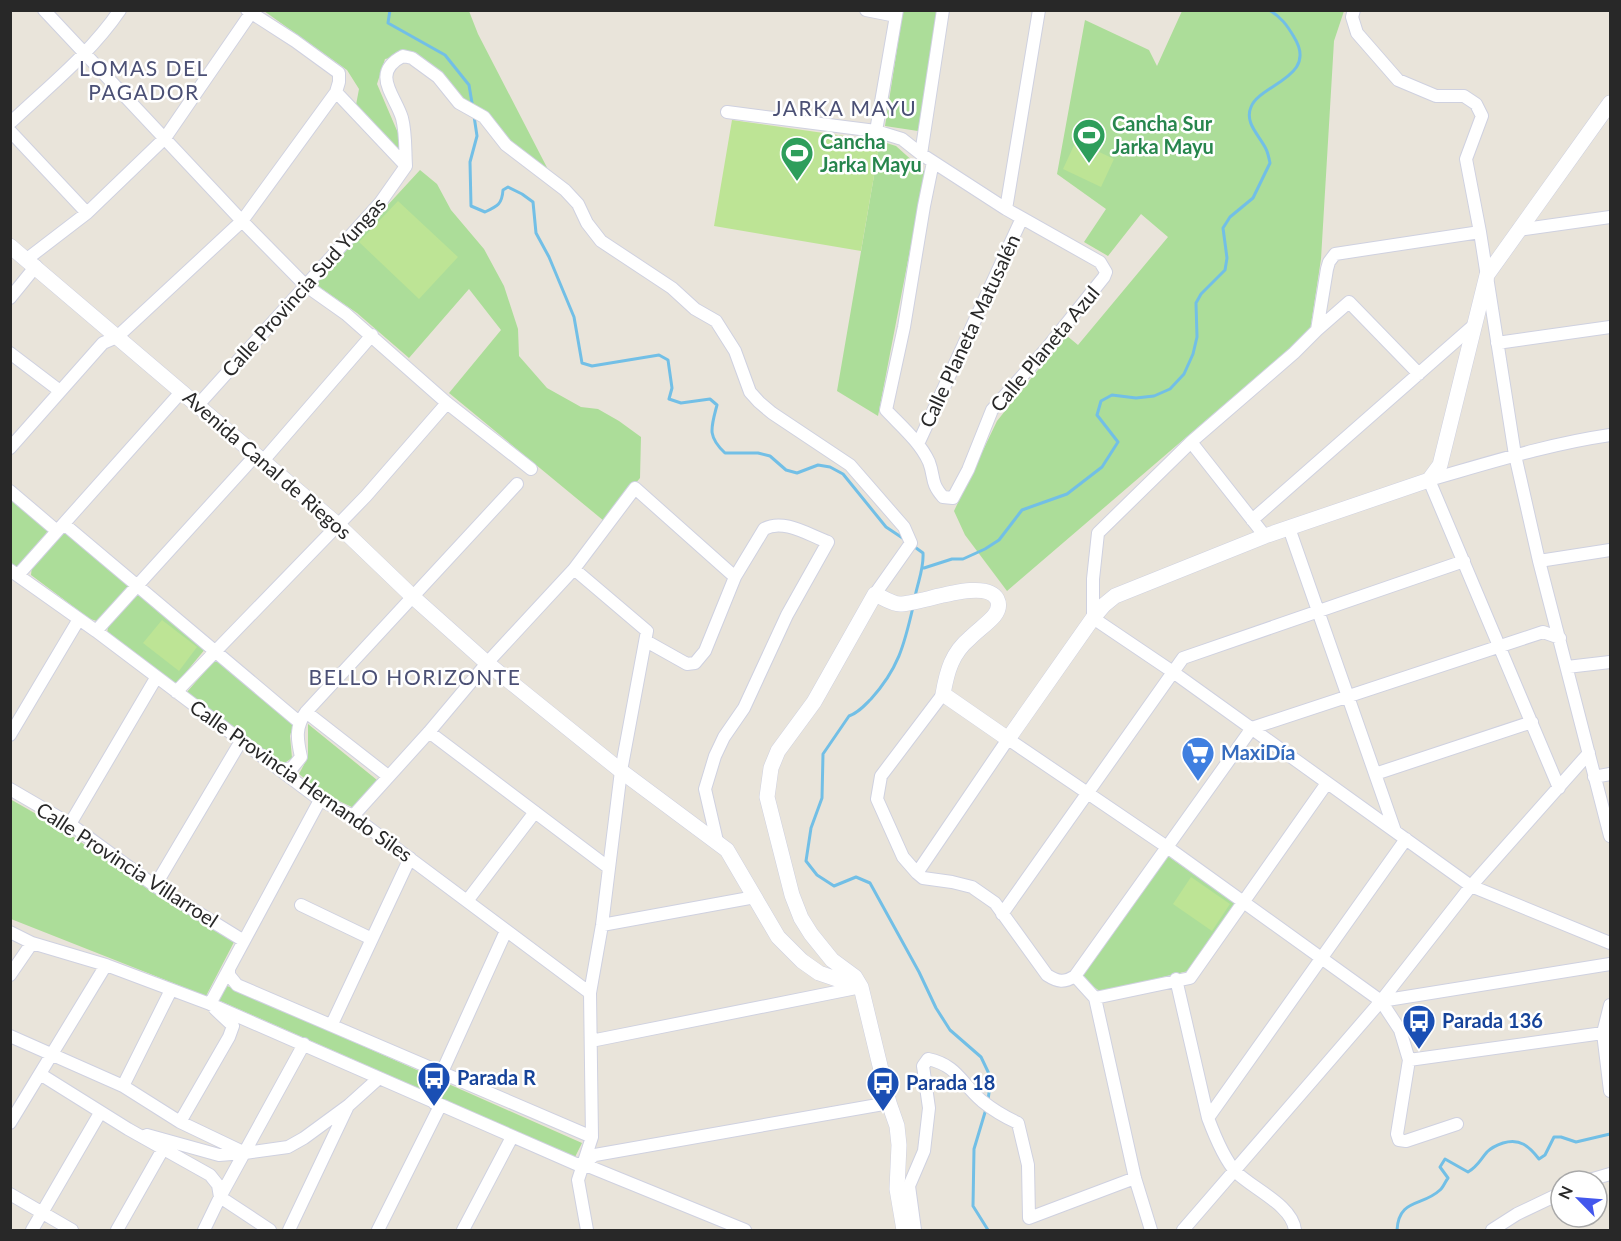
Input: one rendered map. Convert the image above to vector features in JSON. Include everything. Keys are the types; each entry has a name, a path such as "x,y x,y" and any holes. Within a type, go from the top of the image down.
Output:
{"street":[{"path":"44,10 305,285 372,335 447,403 531,469"},
{"path":"10,123 85,53 108,28 120,10"},
{"path":"866,10 896,13 876,131"},
{"path":"921,154 943,10"},
{"name":"Calle Planeta Matusalén","path":"1006,209 1039,10"},
{"path":"1354,10 1352,17 1357,33 1398,80 1436,96 1464,96 1476,104 1482,116 1466,159 1480,232 1515,455 1539,561 1611,836"},
{"path":"10,298 32,263 165,138 249,12 295,41 339,73 336,92 242,221 117,337 103,344 10,448"},
{"path":"406,166 401,115 387,88 386,77 389,67 403,56 412,58 438,77 459,103 484,117 506,145 565,190 578,204 587,223 601,241 672,288 695,309 716,321 735,351 750,392 759,402 850,465 904,526 910,543 875,594 814,702 778,751 771,768 767,797 792,895 801,918 832,960 855,977 861,987 889,1103 897,1126 899,1156 897,1189 904,1230"},
{"path":"336,92 406,166"},
{"path":"1429,480 1440,465 1487,275 1611,103"},
{"path":"727,112 876,131 902,139 933,162 1022,218"},
{"path":"10,131 87,213"},
{"path":"918,444 886,410 904,327 933,162"},
{"name":"Calle Provincia Sud Yungas","path":"198,405 380,203 406,166"},
{"path":"1518,230 1611,217"},
{"name":"Calle Planeta Matusalén","path":"918,444 1022,218"},
{"name":"Calle Planeta Azul","path":"918,444 929,462 935,489 943,497 953,498 968,470 992,410 1047,348 1104,278 1106,272 1100,262 1022,218"},
{"path":"1317,330 1327,269 1335,254 1480,232"},
{"name":"Avenida Canal de Riegos","path":"10,246 338,525 412,597 487,663 621,771 727,850 778,937 802,962 819,973 861,987"},
{"path":"1093,618 1093,579 1098,533 1191,442 1349,302 1419,374"},
{"path":"1252,520 1473,326"},
{"path":"1497,344 1611,327"},
{"path":"96,631 137,585 259,459 372,335"},
{"path":"10,353 60,390"},
{"path":"14,573 61,528 182,391"},
{"path":"176,692 366,496 447,403"},
{"path":"916,873 1093,618 1115,596 1265,536 1429,480 1515,455 1611,435"},
{"path":"1191,442 1265,536"},
{"path":"1429,480 1559,788"},
{"path":"282,770 292,768 301,757 297,737 302,717 517,484"},
{"path":"353,816 429,732 487,663 574,569 635,488 735,577"},
{"path":"10,491 137,585 214,651 302,717 388,776"},
{"path":"646,641 687,664 695,663 705,651 735,577 764,530 772,525 781,524 828,542 787,615 744,708 724,737 712,764 705,789 717,841"},
{"path":"1289,528 1395,831"},
{"path":"1539,561 1611,550"},
{"path":"1002,914 1183,658 1464,561"},
{"path":"574,569 647,631 621,771 602,925 590,993 592,1137 580,1164 578,1180 584,1227"},
{"name":"Calle Provincia Hernando Siles","path":"14,573 79,618 320,800 353,816 590,993"},
{"path":"875,594 897,604 923,601 970,589 990,593 996,597 998,603 996,613 960,647 950,662 943,694 881,776 877,799 903,857 916,873 923,878 972,887 995,903 1047,975 1057,981 1066,981 1075,976 1252,728 1498,645 1543,632 1560,638"},
{"path":"10,735 79,618"},
{"path":"1093,618 1252,728 1471,886 1611,943"},
{"path":"1567,667 1611,662"},
{"path":"70,824 156,678"},
{"path":"943,694 1167,847 1381,1001 1400,1030 1409,1060 1397,1134 1399,1140 1406,1141 1457,1124"},
{"path":"1375,774 1532,722"},
{"path":"429,732 609,868"},
{"path":"155,886 241,741"},
{"path":"1183,1230 1381,1001 1471,886 1589,753"},
{"path":"1594,777 1611,774"},
{"path":"1095,998 1176,979 1190,978 1328,783"},
{"name":"Calle Provincia Villarroel","path":"10,789 70,824 155,886 244,941"},
{"path":"210,1004 320,800"},
{"path":"466,901 535,812"},
{"path":"1208,1118 1406,838"},
{"path":"332,1024 410,858"},
{"path":"602,925 755,897"},
{"path":"301,905 372,939"},
{"path":"378,1230 437,1104 442,1072 506,931"},
{"path":"10,932 32,943 106,965 210,1004 512,1137 745,1230"},
{"path":"10,975 32,943"},
{"path":"1381,1001 1611,964"},
{"path":"10,1123 106,965"},
{"path":"229,969 229,975 237,985 592,1137"},
{"path":"1075,976 1095,998 1135,1178 1151,1230"},
{"path":"1176,979 1208,1118 1215,1136 1235,1171 1285,1210 1292,1219 1295,1230"},
{"path":"591,1041 861,987"},
{"path":"123,1086 171,990"},
{"path":"180,1122 229,1037 233,1026 210,1004"},
{"path":"1610,1091 1604,1033 1611,1005"},
{"path":"1409,1060 1604,1033"},
{"path":"10,1036 123,1086 180,1122 245,1153"},
{"path":"204,1230 304,1044"},
{"path":"915,1230 909,1186 924,1151 928,1108 923,1066 928,1059 942,1062 955,1072 981,1100 998,1113 1018,1123 1028,1165 1029,1218 1135,1178"},
{"path":"40,1074 128,1130 210,1175 218,1185 220,1197 270,1230"},
{"path":"128,1130 219,1155 288,1147 349,1105 379,1078"},
{"path":"580,1164 595,1155 889,1103"},
{"path":"289,1230 349,1105"},
{"path":"32,1230 100,1113"},
{"path":"464,1230 512,1137"},
{"path":"117,1230 164,1149"},
{"path":"10,1194 72,1230"},
{"path":"1492,1230 1507,1227 1517,1214 1549,1199"}],"green space":[{"path":"264,11 469,11 478,34 556,185 414,53 385,59 377,84 410,161 356,105 359,89 347,70"},
{"path":"903,11 937,11 918,131 885,126"},
{"path":"1182,11 1344,11 1334,41 1321,259 1310,331 1007,591 965,535 954,511 997,421 1066,335 1078,345 1168,237 1141,214 1108,256 1084,242 1106,209 1057,174 1085,20 1149,50 1157,66"},
{"name":"Cancha Jarka Mayu","path":"732,120 880,141 861,251 714,226"},
{"path":"880,141 896,146 925,172 878,416 837,391"},
{"name":"Cancha Sur Jarka Mayu","path":"1076,141 1114,159 1101,187 1063,169"},
{"path":"420,170 437,184 451,210 484,249 504,286 518,329 519,356 547,388 581,407 598,409 641,437 640,478 604,521 449,393 501,330 469,289 409,358 357,313 315,284"},
{"path":"398,201 458,257 419,299 359,242"},
{"path":"11,500 48,531 16,568 11,564"},
{"path":"64,532 128,584 128,587 97,621 90,619 31,575 32,566"},
{"path":"139,592 206,648 177,683 107,634 108,627"},
{"path":"162,620 197,647 179,671 143,643"},
{"path":"216,659 293,725 290,736 292,758 283,764 186,693"},
{"path":"308,724 377,780 354,808 324,794 299,774 308,757"},
{"path":"10,799 59,827 153,892 234,942 206,996 11,919"},
{"path":"1165,854 1235,903 1188,971 1101,992 1079,976"},
{"path":"1191,877 1230,904 1212,931 1173,904"},
{"path":"225,985 582,1143 575,1157 218,1000"}],"waterway":[{"path":"390,10 388,23 445,55 469,85 472,103"},
{"path":"924,568 952,559 963,559 985,549 999,540 1022,510 1067,494 1102,467 1118,442 1097,415 1101,401 1112,395 1136,398 1154,396 1170,389 1184,374 1193,354 1197,337 1196,303 1201,294 1225,270 1227,258 1223,228 1230,217 1253,198 1270,163 1266,149 1251,124 1249,113 1251,107 1256,99 1294,71 1299,62 1300,51 1294,37 1277,15 1269,10"},
{"path":"474,116 477,136 470,162 471,206 485,212 489,210 498,204 503,190 508,187 533,202 536,233 549,257 574,317 582,363 592,366 659,355 668,360 672,388 669,399 681,403 710,399 717,405 712,431 715,442 725,453 758,453 770,456 786,470 797,473 818,465 830,467 843,474 886,527 904,539"},
{"path":"912,545 923,553 922,570 915,597"},
{"path":"913,607 903,645 888,677 866,704 849,716 823,754 822,798 811,828 806,861 817,875 834,886 856,877 870,883 950,1030 981,1057 991,1078 988,1100"},
{"path":"986,1109 974,1149 973,1206 988,1230"},
{"path":"1397,1230 1402,1213 1407,1208 1442,1188 1448,1178 1440,1167 1445,1159 1468,1172 1489,1150 1503,1143 1524,1144 1539,1159 1545,1155 1554,1137 1576,1142 1610,1134"}],"place":[{"name":"Cancha Sur Jarka Mayu","path":"1089,164"},
{"name":"Cancha Jarka Mayu","path":"797,182"},
{"name":"MaxiDía","path":"1198,782"},
{"name":"Parada 136","path":"1419,1050"},
{"name":"Parada R","path":"434,1107"},
{"name":"Parada 18","path":"883,1112"}],"district":[{"name":"LOMAS DEL PAGADOR","path":"144,81"},
{"name":"JARKA MAYU","path":"845,109"},
{"name":"BELLO HORIZONTE","path":"415,678"}]}
